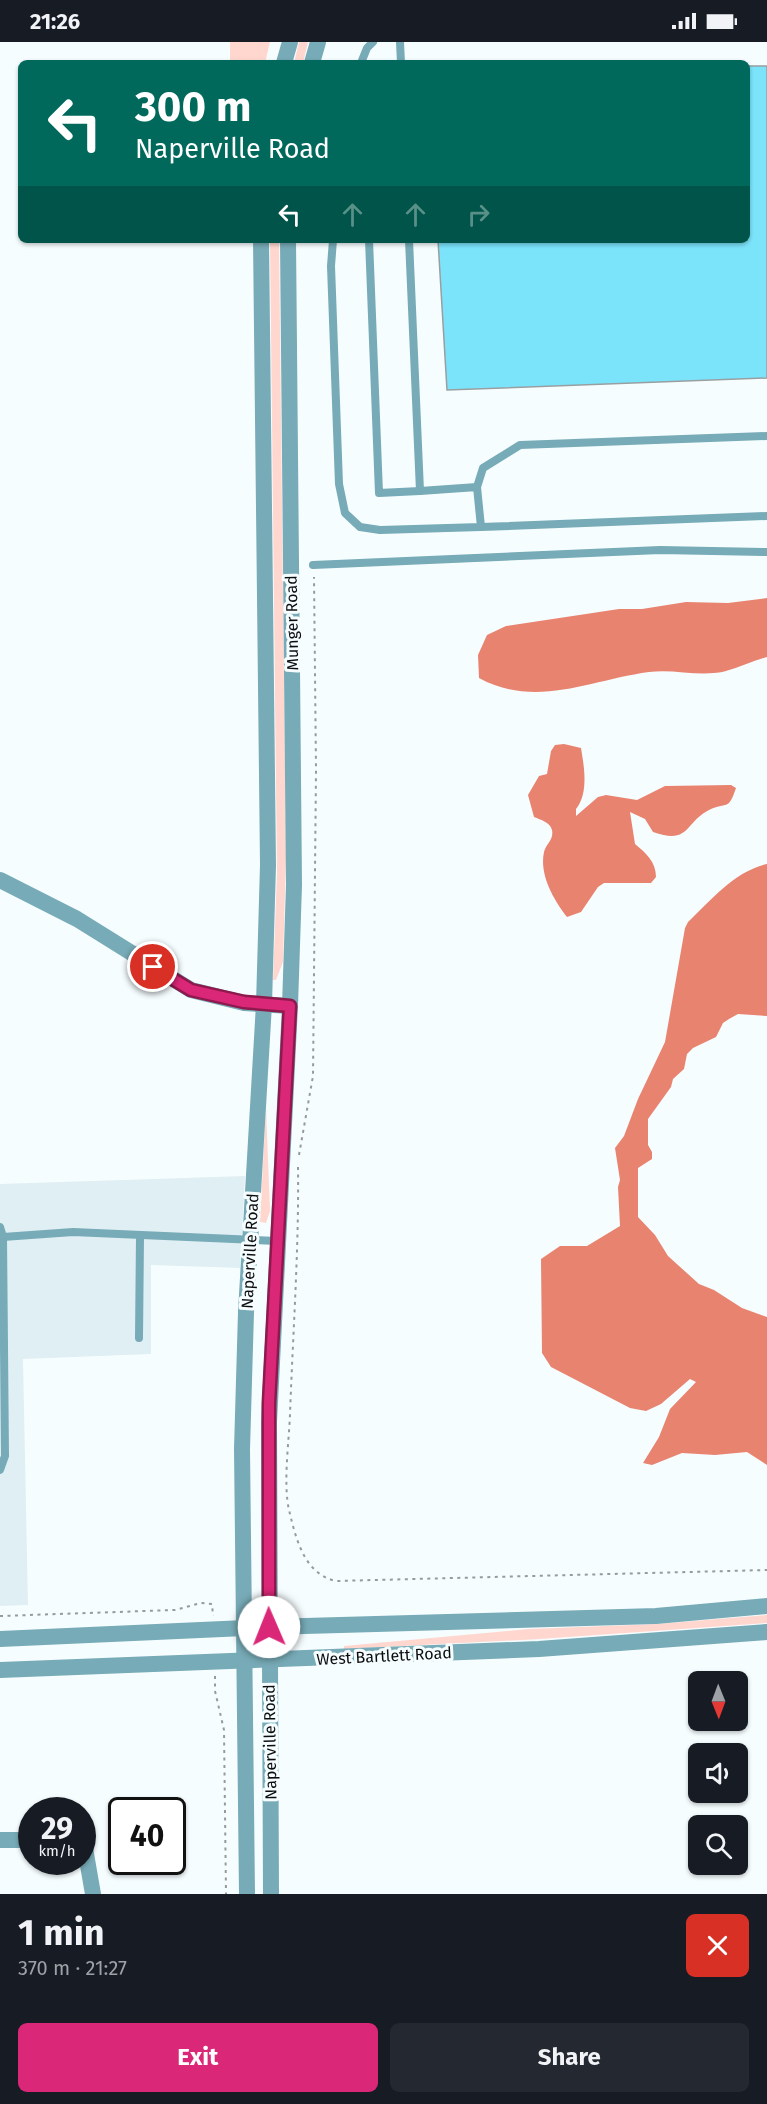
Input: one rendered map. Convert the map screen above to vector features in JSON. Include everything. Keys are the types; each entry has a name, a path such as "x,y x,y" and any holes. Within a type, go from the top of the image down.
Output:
{"street":[{"path":"285,60 290,42"},
{"path":"313,60 318,42"},
{"name":"Munger Road","path":"261,243 268,788 264,1004"},
{"name":"Munger Road","path":"288,243 294,813 290,1006"},
{"path":"0,880 77,919 191,990 264,1004 290,1006"},
{"name":"Naperville Road","path":"247,1894 242,1629 242,1449 250,1239 264,1004"},
{"name":"Naperville Road","path":"271,1894 268,1429 290,1006"},
{"name":"West Bartlett Road","path":"0,1639 269,1627 656,1616 767,1606"},
{"name":"West Bartlett Road","path":"0,1670 539,1649 767,1632"},
{"path":"0,1840 18,1840"},
{"path":"89,1875 93,1894"}],"lane":[{"path":"362,60 367,48 373,42"},
{"path":"400,42 401,60"},
{"path":"333,243 331,266 339,484 345,513 360,527 381,530 767,516"},
{"path":"369,243 379,492 477,487"},
{"path":"409,243 420,491"},
{"path":"481,527 477,487 483,468 520,445 767,436"},
{"path":"314,565 660,550 767,552"},
{"path":"0,1227 3,1237 5,1456 0,1470"},
{"path":"3,1237 73,1232 140,1237 277,1241"},
{"path":"140,1237 140,1338"}],"path":[{"path":"314,565 316,804 313,1076 298,1162 299,1228 288,1488 289,1508 307,1563 317,1575 336,1581 767,1570"},
{"path":"0,1616 108,1614 175,1610 201,1603 212,1604"},
{"path":"215,1686 224,1730 226,1894"}],"shaded area":[{"path":"230,42 270,42 266,60 230,60"},
{"path":"299,42 308,42 304,60 295,60"},
{"path":"270,243 279,243 286,859 283,962 276,980 273,980 277,873"},
{"path":"767,598 767,657 726,671 649,672 563,690 542,692 500,687 479,678 478,655 487,635 506,626 619,609 642,609 686,602 728,603"},
{"path":"564,744 581,748 584,787 576,809 576,816 598,797 606,795 637,800 665,786 731,785 736,788 729,803 709,810 686,831 674,836 653,832 645,819 630,812 635,844 652,862 656,877 651,883 604,883 598,887 581,912 567,917 553,895 544,869 544,852 552,837 552,830 547,823 534,817 528,795 539,776 547,774 551,751 555,745"},
{"path":"767,864 767,1016 738,1014 723,1023 716,1037 693,1048 687,1054 684,1069 673,1079 671,1087 648,1119 648,1145 652,1152 652,1159 638,1168 638,1217 655,1235 668,1256 699,1284 714,1290 742,1308 767,1317 767,1465 747,1452 715,1455 682,1453 652,1465 643,1463 659,1437 670,1409 696,1382 690,1379 661,1404 646,1411 630,1408 551,1367 542,1353 541,1259 560,1246 587,1246 620,1226 618,1187 620,1180 615,1148 624,1136 638,1099 665,1042 685,928 688,922 724,887 744,873"},
{"path":"266,1107 270,1211 266,1223 260,1222"},
{"path":"245,1176 240,1268 151,1265 151,1354 23,1359 28,1605 0,1606 0,1184"},
{"path":"767,1615 767,1623 540,1639 344,1649 344,1646 529,1629 657,1624"}],"building":[{"path":"750,66 767,66 767,378 447,390 438,243 750,243"}],"route":[{"path":"153,967 191,990 244,1002 290,1006 269,1403 267,1497 269,1627"}]}
